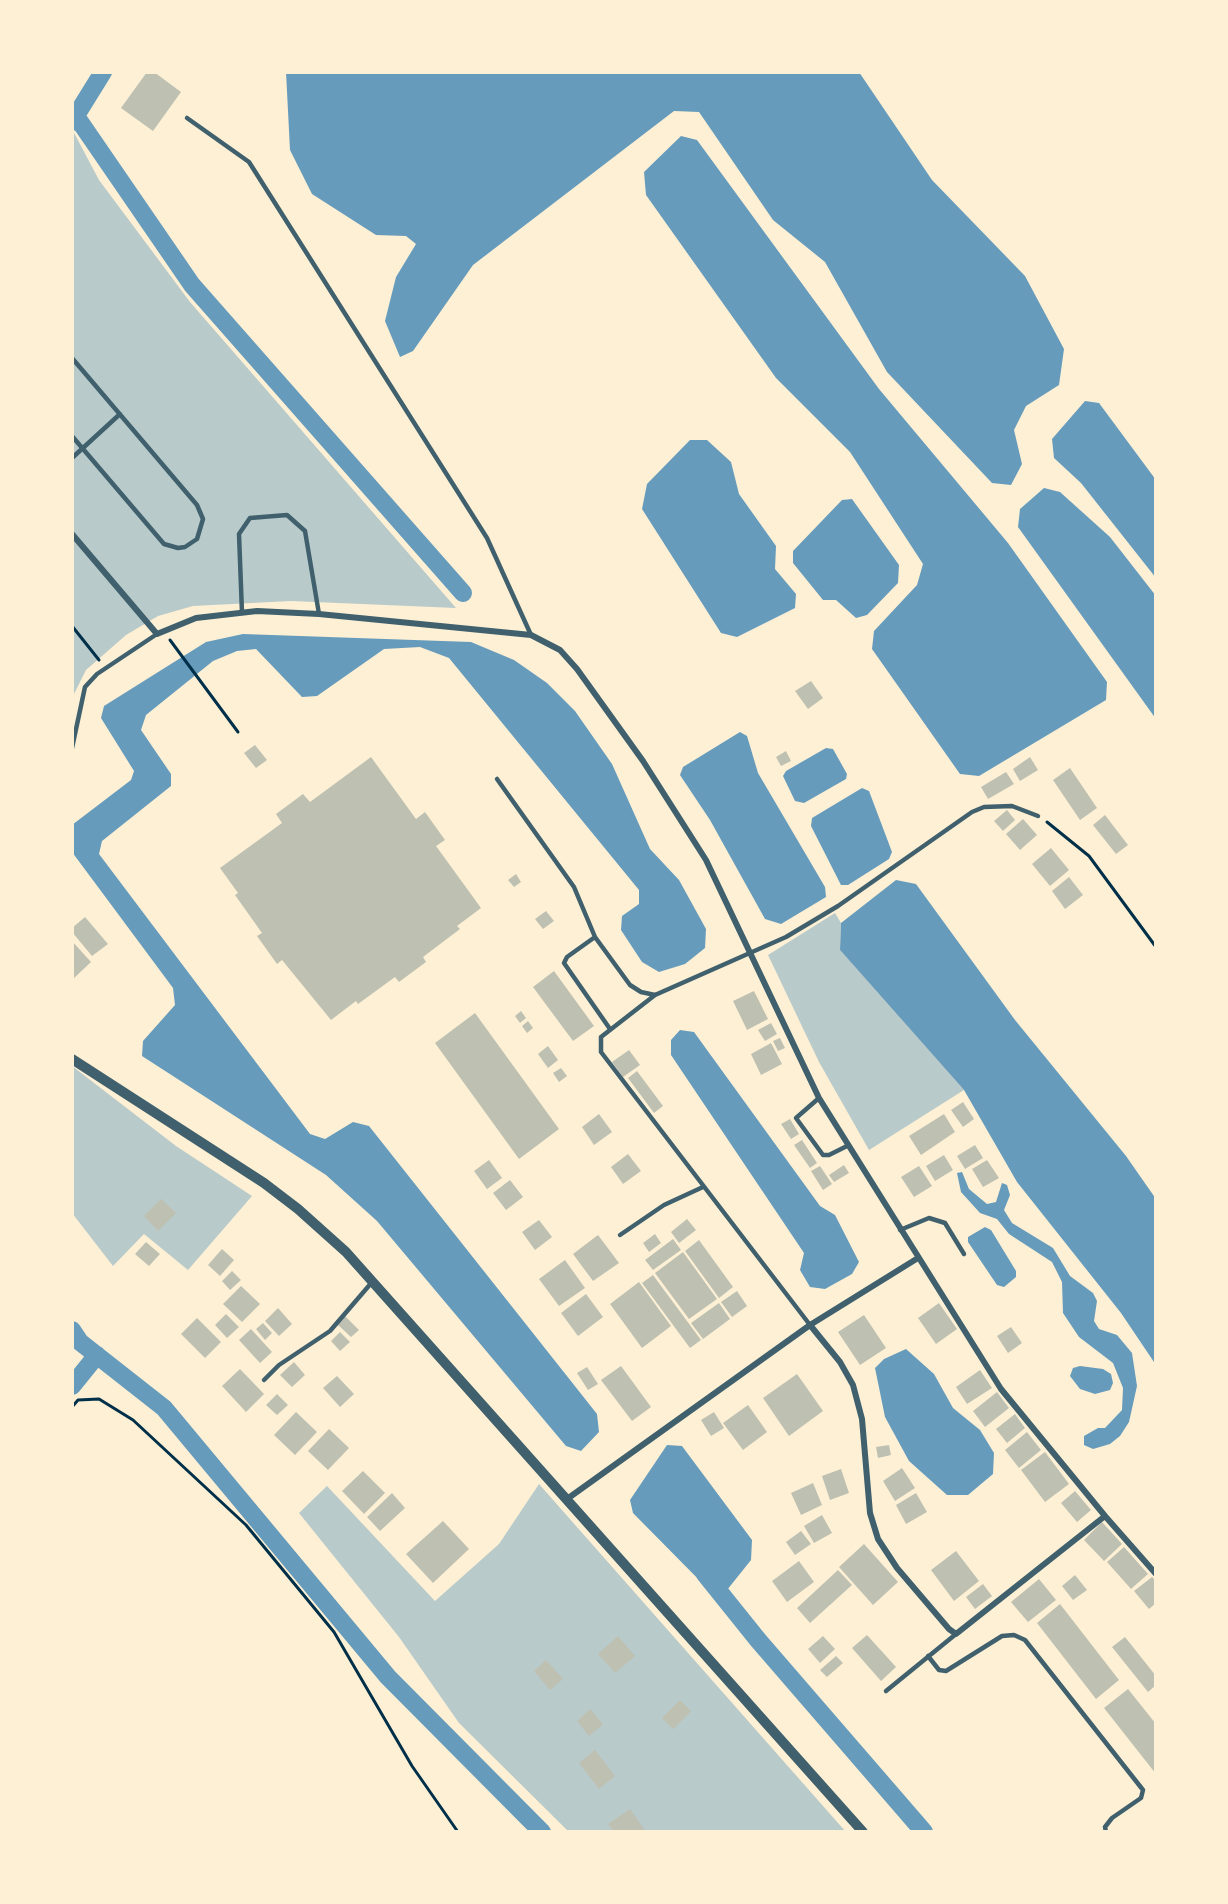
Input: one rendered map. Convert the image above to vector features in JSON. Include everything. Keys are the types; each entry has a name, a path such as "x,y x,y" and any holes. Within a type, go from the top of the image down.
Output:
{"street":[{"path":"72,534 157,634 196,618 242,613 319,614 531,634 560,650 577,669 643,761 706,860 748,953 819,1098 1001,1389 1105,1516 1156,1574"},
{"path":"72,1059 298,1209 346,1252 863,1832"},
{"path":"567,1500 810,1325 918,1258"},
{"path":"810,1325 840,1362 853,1386 862,1419 870,1513 878,1539 897,1568 949,1629 956,1634 1105,1516"}],"lane":[{"path":"187,118 249,162 487,537 531,634"},
{"path":"72,358 201,512 203,526 197,539 185,547 178,548 164,544 72,436"},
{"path":"72,458 120,414"},
{"path":"242,613 239,534 250,518 287,515 305,531 319,614"},
{"path":"72,748 85,687 105,669 157,634"},
{"path":"497,779 574,887 595,937 630,985 641,992 656,995"},
{"path":"810,1325 601,1052 601,1037 656,995 786,937 838,906 972,812 984,807 1012,806 1038,816"},
{"path":"595,937 567,957 564,963 610,1029"},
{"path":"819,1098 796,1118 823,1155 829,1155 847,1146"},
{"path":"620,1235 664,1205 703,1187"},
{"path":"900,1230 929,1218 945,1222 964,1254"},
{"path":"264,1380 279,1365 330,1331 373,1281"},
{"path":"886,1691 956,1634"},
{"path":"928,1656 939,1670 946,1671 1002,1636 1014,1635 1025,1640 1143,1790 1141,1798 1112,1818 1106,1827 1107,1832"}],"path":[{"path":"72,626 105,669"},
{"path":"176,649 238,732"},
{"path":"1038,816 1089,856 1156,947"},
{"path":"72,1407 78,1400 99,1399 133,1420 246,1526 334,1632 412,1766 458,1832"}],"shaded area":[{"path":"72,129 99,180 190,302 456,608 291,601 193,606 158,616 126,635 86,670 72,698"},
{"path":"835,913 841,923 840,950 964,1090 869,1150 819,1062 768,955"},
{"path":"72,1066 176,1146 252,1196 188,1270 144,1234 113,1266 72,1213"},
{"path":"539,1484 846,1832 569,1832 459,1723 399,1637 299,1513 327,1486 435,1601 499,1544"}],"water":[{"path":"286,72 859,72 932,180 1025,276 1064,349 1059,385 1026,406 1014,430 1022,464 1011,485 992,483 887,372 825,262 773,220 699,112 674,111 473,265 413,351 400,357 385,321 396,277 416,244 406,236 376,235 312,194 290,150"},
{"path":"681,136 697,140 879,389 1008,543 1107,682 1106,700 979,776 960,774 872,649 874,631 917,585 923,564 850,452 776,378 646,195 644,172"},
{"path":"1085,401 1099,403 1156,480 1156,578 1081,483 1054,458 1052,439"},
{"path":"690,440 707,440 731,462 739,494 776,546 775,569 796,594 795,608 737,637 721,633 642,509 647,484"},
{"path":"1044,488 1060,492 1110,537 1156,596 1156,719 1018,527 1020,509"},
{"path":"852,499 899,565 898,583 867,615 856,618 836,600 823,600 793,563 793,551 842,500"},
{"path":"243,634 471,642 514,660 547,683 575,711 612,764 650,849 679,880 706,929 705,948 685,964 659,972 642,962 621,930 622,916 639,904 639,890 449,658 420,647 384,649 317,696 302,697 256,649 237,651 213,661 146,715 141,730 171,774 171,786 102,841 99,854 310,1134 325,1139 353,1122 369,1126 597,1414 599,1432 581,1451 566,1446 377,1221 326,1175 142,1056 143,1041 175,1005 173,988 72,852 72,825 131,780 134,771 101,718 104,706 206,642"},
{"path":"740,732 747,736 758,773 825,887 826,897 781,924 765,919 710,820 680,775 683,767"},
{"path":"826,748 833,749 847,774 846,779 804,803 795,801 783,776 786,771"},
{"path":"862,788 869,791 892,852 889,859 848,885 841,885 811,826 812,818"},
{"path":"896,880 916,884 1015,1020 1126,1156 1156,1199 1156,1365 1121,1313 1017,1182 964,1090 840,950 841,923"},
{"path":"680,1030 694,1032 820,1206 835,1215 859,1262 852,1274 825,1289 810,1287 800,1270 804,1253 671,1055 671,1040"},
{"path":"962,1172 969,1189 987,1204 996,1202 1002,1183 1007,1185 1010,1195 1004,1210 1012,1223 1053,1248 1070,1276 1093,1293 1097,1301 1094,1321 1099,1329 1117,1335 1132,1353 1137,1386 1129,1422 1120,1436 1110,1444 1093,1449 1084,1445 1084,1436 1098,1428 1105,1428 1122,1410 1123,1388 1113,1363 1079,1337 1063,1313 1062,1282 1052,1262 1009,1234 997,1219 980,1213 961,1192 957,1173"},
{"path":"985,1227 991,1230 1016,1271 1016,1277 1004,1287 997,1285 968,1242 968,1237"},
{"path":"906,1349 934,1374 953,1408 980,1430 994,1453 993,1474 968,1495 947,1495 909,1461 885,1417 875,1368 884,1359"},
{"path":"1080,1366 1103,1369 1111,1374 1113,1383 1110,1390 1095,1394 1080,1389 1070,1376 1073,1368"},
{"path":"667,1445 682,1446 752,1540 751,1560 727,1590 712,1593 633,1513 630,1500"}],"building":[{"path":"147,72 154,72 181,92 153,131 121,108"},
{"path":"811,681 823,698 808,709 795,691"},
{"path":"255,745 267,760 256,768 244,753"},
{"path":"786,751 791,761 781,766 776,757"},
{"path":"371,757 416,819 425,812 445,840 436,846 481,908 457,926 460,929 423,957 426,962 399,982 395,977 358,1004 356,1001 331,1020 282,960 277,964 257,936 262,933 235,895 238,893 220,868 282,823 276,814 303,794 310,802"},
{"path":"1030,757 1038,770 1020,781 1013,769"},
{"path":"1070,768 1097,808 1080,820 1053,780"},
{"path":"1006,772 1014,784 988,799 981,787"},
{"path":"1007,810 1015,820 1003,831 994,821"},
{"path":"1105,815 1128,845 1116,854 1093,825"},
{"path":"1023,819 1037,835 1020,850 1006,834"},
{"path":"1051,848 1069,870 1050,886 1032,864"},
{"path":"516,874 521,882 514,887 508,880"},
{"path":"1069,877 1083,895 1065,909 1052,891"},
{"path":"546,911 554,921 543,929 535,919"},
{"path":"85,917 108,944 92,956 72,932 72,928"},
{"path":"72,941 91,962 72,980"},
{"path":"554,971 594,1026 573,1041 533,987"},
{"path":"754,991 768,1019 747,1030 733,1001"},
{"path":"521,1011 526,1018 520,1023 515,1016"},
{"path":"475,1013 559,1129 519,1159 435,1043"},
{"path":"528,1021 533,1028 527,1033 522,1026"},
{"path":"771,1023 777,1034 765,1041 758,1030"},
{"path":"780,1038 785,1048 778,1051 773,1041"},
{"path":"771,1043 782,1064 761,1075 751,1054"},
{"path":"548,1046 558,1060 548,1068 538,1054"},
{"path":"629,1050 640,1065 623,1077 612,1062"},
{"path":"561,1068 567,1076 559,1082 553,1073"},
{"path":"637,1071 663,1106 654,1113 628,1078"},
{"path":"963,1102 974,1119 963,1127 951,1110"},
{"path":"599,1114 612,1132 594,1145 582,1127"},
{"path":"944,1114 955,1132 921,1155 909,1136"},
{"path":"790,1119 799,1134 791,1139 781,1124"},
{"path":"802,1140 817,1163 810,1168 794,1145"},
{"path":"975,1145 983,1158 965,1169 957,1156"},
{"path":"628,1154 641,1171 623,1184 611,1167"},
{"path":"944,1155 953,1170 935,1181 926,1166"},
{"path":"489,1160 502,1178 487,1189 474,1171"},
{"path":"987,1160 999,1178 983,1187 972,1169"},
{"path":"844,1165 849,1173 834,1182 829,1175"},
{"path":"820,1166 832,1184 823,1190 811,1171"},
{"path":"919,1166 932,1186 914,1197 901,1177"},
{"path":"510,1180 523,1197 506,1210 493,1193"},
{"path":"161,1199 176,1213 158,1231 144,1216"},
{"path":"687,1219 696,1230 679,1243 671,1232"},
{"path":"539,1220 552,1237 535,1250 522,1232"},
{"path":"655,1234 661,1243 649,1252 643,1243"},
{"path":"598,1235 619,1263 593,1281 573,1254"},
{"path":"673,1239 681,1250 653,1270 645,1260"},
{"path":"699,1240 733,1287 719,1298 685,1251"},
{"path":"146,1242 160,1254 149,1266 135,1254"},
{"path":"222,1249 234,1260 220,1276 208,1265"},
{"path":"683,1252 717,1299 689,1319 655,1273"},
{"path":"565,1260 585,1288 559,1306 539,1279"},
{"path":"232,1271 241,1280 230,1290 222,1281"},
{"path":"653,1275 701,1340 690,1348 642,1283"},
{"path":"639,1282 671,1326 642,1348 610,1304"},
{"path":"241,1286 260,1304 242,1322 223,1304"},
{"path":"737,1291 747,1306 732,1317 721,1302"},
{"path":"586,1294 603,1317 578,1336 561,1313"},
{"path":"719,1303 730,1319 703,1339 691,1323"},
{"path":"939,1303 957,1329 936,1344 918,1318"},
{"path":"278,1308 292,1324 279,1336 265,1321"},
{"path":"226,1314 239,1327 227,1338 215,1325"},
{"path":"864,1315 886,1348 860,1365 838,1332"},
{"path":"345,1316 359,1330 351,1337 337,1324"},
{"path":"197,1318 221,1342 205,1358 181,1334"},
{"path":"263,1323 272,1333 265,1340 256,1329"},
{"path":"1011,1327 1022,1343 1008,1353 997,1336"},
{"path":"251,1329 272,1352 260,1363 239,1340"},
{"path":"340,1332 350,1342 340,1351 331,1341"},
{"path":"294,1362 305,1375 292,1387 280,1375"},
{"path":"621,1366 651,1407 632,1421 601,1380"},
{"path":"587,1367 598,1384 588,1390 577,1373"},
{"path":"240,1369 264,1394 246,1412 222,1386"},
{"path":"980,1370 992,1388 967,1404 956,1387"},
{"path":"797,1374 823,1411 789,1436 763,1398"},
{"path":"337,1376 354,1394 340,1407 323,1388"},
{"path":"997,1392 1009,1408 985,1427 973,1411"},
{"path":"277,1394 288,1405 277,1415 266,1405"},
{"path":"748,1405 767,1432 743,1450 723,1423"},
{"path":"296,1412 317,1432 295,1455 274,1435"},
{"path":"714,1412 724,1428 711,1436 701,1420"},
{"path":"1015,1414 1025,1428 1007,1443 996,1429"},
{"path":"329,1429 349,1448 328,1470 308,1451"},
{"path":"1027,1432 1041,1450 1019,1468 1005,1450"},
{"path":"889,1445 891,1455 878,1458 876,1447"},
{"path":"1045,1452 1069,1484 1045,1502 1021,1470"},
{"path":"902,1468 915,1488 895,1501 883,1481"},
{"path":"841,1469 849,1493 830,1500 822,1476"},
{"path":"363,1471 385,1493 364,1514 342,1491"},
{"path":"813,1483 822,1505 801,1515 791,1493"},
{"path":"1075,1491 1091,1510 1077,1522 1061,1503"},
{"path":"392,1493 405,1508 380,1531 367,1517"},
{"path":"916,1493 927,1512 906,1524 896,1505"},
{"path":"822,1515 832,1533 814,1543 804,1526"},
{"path":"443,1521 469,1549 433,1583 406,1554"},
{"path":"1102,1522 1122,1544 1104,1561 1084,1540"},
{"path":"801,1531 811,1544 795,1555 786,1542"},
{"path":"864,1544 898,1582 873,1605 839,1567"},
{"path":"1124,1547 1148,1574 1131,1589 1107,1562"},
{"path":"956,1551 979,1581 954,1601 931,1570"},
{"path":"799,1561 814,1582 787,1602 772,1581"},
{"path":"838,1570 852,1585 810,1623 797,1608"},
{"path":"1075,1575 1087,1590 1073,1600 1062,1586"},
{"path":"1152,1577 1156,1581 1156,1603 1149,1609 1134,1591"},
{"path":"1039,1579 1056,1600 1028,1622 1011,1602"},
{"path":"983,1584 992,1596 975,1609 966,1597"},
{"path":"1060,1604 1119,1680 1096,1699 1037,1623"},
{"path":"867,1635 896,1667 881,1681 852,1648"},
{"path":"618,1636 635,1656 615,1673 598,1654"},
{"path":"823,1636 835,1649 820,1663 808,1649"},
{"path":"1125,1637 1156,1676 1156,1685 1148,1692 1112,1647"},
{"path":"836,1656 843,1663 827,1677 820,1670"},
{"path":"546,1660 563,1679 550,1690 534,1671"},
{"path":"1128,1689 1156,1724 1156,1774 1104,1708"},
{"path":"680,1700 691,1711 673,1729 662,1718"},
{"path":"590,1709 603,1724 589,1736 577,1721"},
{"path":"595,1750 615,1776 599,1789 579,1763"},
{"path":"630,1809 646,1832 614,1832 608,1824"}],"waterway":[{"path":"72,122 103,72"},
{"path":"76,116 192,285 463,593"},
{"path":"72,1330 80,1342 164,1408 388,1677 542,1832"},
{"path":"72,1386 97,1355"},
{"path":"705,1574 758,1640 924,1832"}]}
